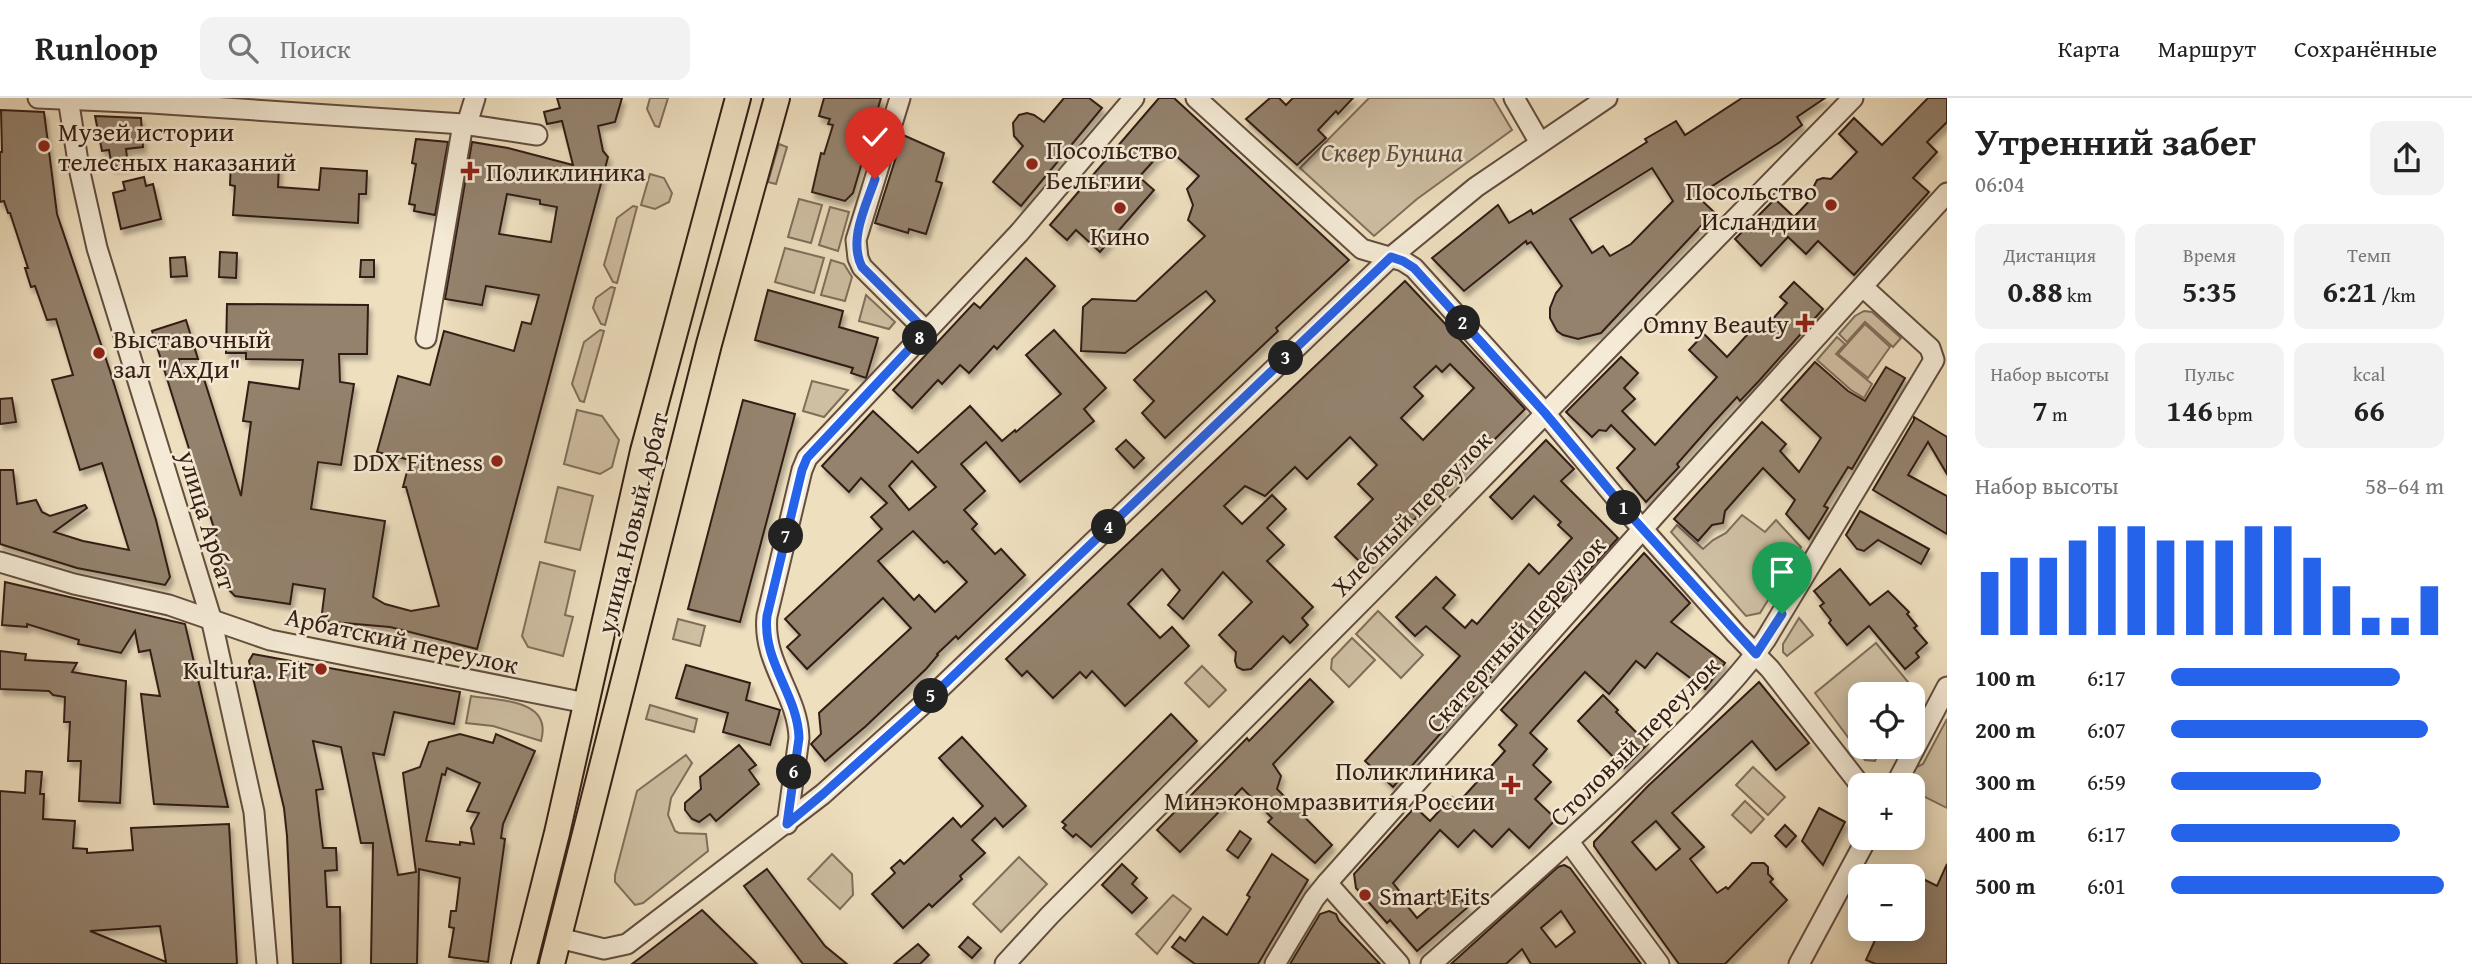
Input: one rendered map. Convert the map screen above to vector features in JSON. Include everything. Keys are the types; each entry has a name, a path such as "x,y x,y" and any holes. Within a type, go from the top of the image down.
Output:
{"main road":[{"name":"улица Новый Арбат","path":"524,964 557,833 643,451 738,98"},
{"name":"улица Новый Арбат","path":"552,964 705,357 777,98"}],"street":[{"path":"38,98 465,124 537,135"},
{"path":"426,338 465,124 474,98"},
{"path":"900,98 855,248 862,267 926,331"},
{"path":"787,824 799,738 798,724 765,633 807,458 1019,233 1134,98"},
{"path":"1196,98 1362,249 1403,261 1414,268 1770,669 1851,773"},
{"path":"1514,98 1540,143"},
{"path":"559,938 604,949 627,944 787,824 930,698 1391,257 1466,195 1607,98"},
{"name":"Хлебный переулок","path":"1005,964 1050,915 1273,692 1853,98"},
{"name":"улица Арбат","path":"68,99 79,168 97,248 211,618 254,812 267,964"},
{"name":"Скатертный переулок","path":"1275,964 1326,883 1947,193"},
{"name":"Столовый переулок","path":"1431,964 1569,842 1717,699 1756,654 1934,360 1930,348 1863,287"},
{"name":"Арбатский переулок","path":"0,562 75,584 169,605 270,640 586,703"},
{"path":"1902,773 1947,687"},
{"path":"1569,842 1659,964"},
{"path":"1799,964 1861,850"},
{"path":"1326,883 1399,964"}],"green space":[{"path":"650,98 668,98 659,127 655,126 647,109"},
{"name":"Сквер Бунина","path":"1369,98 1493,98 1512,130 1417,199 1374,236 1300,168"},
{"path":"779,144 787,147 776,184 768,182"},
{"path":"650,174 664,178 672,193 669,202 655,209 641,205"},
{"path":"799,199 822,205 811,243 788,237"},
{"path":"633,206 637,207 617,283 613,282 604,265 617,218"},
{"path":"830,207 849,212 838,251 819,245"},
{"path":"785,248 824,258 814,293 775,282"},
{"path":"831,260 844,264 852,277 845,301 821,295"},
{"path":"611,287 615,288 605,325 601,324 593,308 596,298"},
{"path":"866,295 895,322 889,329 859,321"},
{"path":"1864,311 1872,312 1901,338 1893,347 1865,322 1847,342 1839,334 1855,316"},
{"path":"1865,324 1890,347 1868,378 1838,354"},
{"path":"600,330 604,331 584,402 580,401 572,384 584,342"},
{"path":"1837,337 1845,344 1836,354 1872,384 1864,398 1817,360"},
{"path":"812,381 848,390 824,417 803,411"},
{"path":"577,410 602,416 619,440 612,467 600,474 564,464"},
{"path":"558,487 593,496 580,550 545,542"},
{"path":"1742,515 1765,532 1776,520 1801,547 1760,613 1746,616 1671,532 1677,525 1703,549 1726,533"},
{"path":"540,562 575,571 565,615 573,617 563,656 528,647 522,636"},
{"path":"1378,611 1423,655 1401,678 1356,634"},
{"path":"1799,618 1813,635 1787,656 1783,652 1783,644"},
{"path":"678,619 705,626 700,646 673,639"},
{"path":"1352,638 1375,660 1349,687 1331,669 1332,659"},
{"path":"1876,643 1908,682 1848,682 1848,737 1815,693"},
{"path":"1202,666 1226,690 1209,707 1185,683"},
{"path":"471,696 509,701 532,710 543,727 541,741 493,726 466,723"},
{"path":"650,705 697,719 694,732 646,719"},
{"path":"1947,719 1947,808 1925,797 1925,773 1911,773 1923,764"},
{"path":"686,755 692,763 671,798 668,815 675,831 679,833 706,834 708,851 643,903 635,905 615,882 615,875 637,791"},
{"path":"1753,767 1785,797 1768,815 1736,785"},
{"path":"1745,801 1764,819 1751,833 1732,815"},
{"path":"832,854 852,874 853,895 840,909 808,879"},
{"path":"1019,857 1047,884 1001,932 973,904"},
{"path":"1173,895 1191,909 1157,954 1136,934"}],"building":[{"path":"557,98 622,98 615,122 598,126 603,151 608,157 477,649 390,627 321,621 325,589 293,584 290,604 235,596 229,590 218,541 152,331 186,320 198,359 179,359 178,373 203,376 241,496 251,422 243,421 249,382 299,389 303,360 246,359 246,353 226,353 227,304 368,305 367,354 339,354 340,382 354,384 341,465 318,462 311,509 385,521 373,597 385,604 411,611 439,606 406,487 403,487 410,460 377,452 398,376 430,385 444,331 514,351 522,322 531,324 539,295 486,286 482,305 445,299 472,142 508,148 573,165 562,121 547,124 544,112 560,108","holes":["507,194 540,200 540,204 557,207 551,242 499,234"]},
{"path":"824,98 881,98 853,193 845,201 812,192 821,153 824,154 833,125 828,124 830,119 819,116"},
{"name":"Посольство Бельгии","path":"1064,98 1089,98 1102,108 1021,206 993,182 1023,146 1014,136 1013,123 1019,115 1027,113 1044,122"},
{"path":"1159,98 1174,98 1349,260 1165,438 1142,413 1154,401 1134,380 1215,301 1206,291 1125,353 1081,351 1083,307 1092,299 1136,301 1205,236 1188,220 1193,205 1187,189 1199,176 1166,147 1139,177 1154,190 1100,252 1076,230 1067,240 1050,225"},
{"path":"1270,98 1279,98 1286,105 1293,98 1353,98 1318,130 1326,138 1297,165 1246,119"},
{"path":"1742,98 1825,98 1797,117 1802,125 1780,142 1697,196 1714,212 1601,333 1578,339 1557,331 1550,318 1550,308 1562,286 1531,242 1527,244 1526,241 1464,291 1432,258 1498,205 1509,223 1531,210 1533,214 1676,121 1685,135","holes":["1652,168 1673,201 1631,244 1610,256 1603,246 1592,253 1570,219"]},
{"path":"1928,98 1947,98 1947,122 1927,142 1937,152 1913,178 1929,192 1854,275 1818,241 1806,254 1788,237 1761,266 1735,239 1775,199 1794,217 1814,196 1817,180 1831,179 1857,152 1839,134 1854,118 1882,145"},
{"path":"1,110 44,112 57,214 156,520 170,577 165,585 77,568 0,544 0,470 13,470 17,504 36,500 42,512 50,516 85,505 87,508 54,532 129,550 102,463 80,470 52,380 73,375 56,319 47,320 35,286 31,287 25,268 28,268 10,213 4,201 0,202"},
{"path":"95,116 141,118 143,147 126,149 128,166 112,167 109,150 102,151"},
{"path":"903,135 944,153 936,181 942,183 926,234 909,229 908,233 875,223"},
{"path":"416,139 448,142 435,215 414,211 415,205 409,204 416,164 412,163"},
{"path":"231,162 279,165 278,187 319,190 321,168 367,171 366,194 359,194 358,223 233,215 235,186 230,185"},
{"path":"144,177 146,186 153,184 161,219 121,229 113,193 125,190 123,182"},
{"path":"220,252 237,253 236,278 219,277"},
{"path":"185,257 187,276 171,277 170,258"},
{"path":"1026,258 1055,286 997,349 994,346 969,373 960,365 942,384 938,380 912,408 893,390 974,303 980,308"},
{"path":"361,260 374,260 374,277 360,277"},
{"path":"1405,281 1525,409 1366,568 1335,537 1373,499 1358,484 1377,465 1350,437 1307,479 1295,467 1265,496 1245,486 1224,506 1242,524 1272,495 1286,509 1267,528 1284,545 1267,561 1313,607 1302,618 1308,625 1290,643 1283,636 1251,669 1243,670 1237,667 1236,652 1219,635 1252,602 1223,572 1183,619 1168,605 1180,590 1162,569 1128,604 1160,638 1172,627 1189,646 1125,706 1092,671 1086,678 1080,672 1053,698 1027,671 1022,676 1006,659","holes":["1450,364 1474,388 1423,440 1401,418 1423,396 1414,387 1436,366 1442,372"]},
{"path":"1794,282 1823,309 1740,401 1737,397 1714,422 1677,464 1679,467 1646,502 1617,468 1635,449 1611,425 1606,431 1599,430 1592,437 1566,412 1621,357 1638,373 1624,388 1635,399 1622,411 1655,445 1717,377 1689,350 1704,334 1727,357 1756,325 1763,330 1787,303 1780,297"},
{"path":"768,290 843,311 839,327 878,338 866,378 851,373 853,368 755,340"},
{"path":"1054,330 1106,388 1084,409 1094,421 1020,482 986,442 961,464 985,491 964,510 977,524 972,529 995,554 1001,549 1025,575 958,639 956,636 926,669 825,761 811,744 821,734 819,713 911,628 883,598 807,669 787,647 800,635 785,619 882,529 871,517 887,503 861,478 849,492 822,466 873,411 918,453 970,406 1002,441 1061,394 1026,355","holes":["912,461 936,487 909,510 889,486","913,531 967,582 935,612 919,595 914,600 878,561"]},
{"path":"1815,362 1848,391 1865,401 1886,367 1905,378 1852,469 1848,467 1824,506 1828,508 1809,539 1786,514 1795,500 1763,468 1725,511 1723,523 1712,525 1698,541 1674,519 1762,422 1786,444 1780,451 1799,472 1821,438 1781,400"},
{"path":"12,398 16,422 0,424 0,399"},
{"path":"743,400 795,414 740,622 688,609"},
{"path":"1914,417 1947,437 1947,474 1928,442 1908,475 1947,496 1947,534 1873,490"},
{"path":"1126,440 1144,458 1134,468 1116,449"},
{"path":"1546,440 1574,469 1561,481 1618,538 1393,787 1365,761 1460,656 1426,626 1415,636 1396,617 1436,577 1455,595 1443,608 1465,628 1472,620 1477,624 1529,564 1539,574 1572,538 1558,525 1561,522 1534,496 1512,519 1490,497"},
{"path":"1860,511 1929,549 1921,564 1878,540 1864,551 1857,549 1846,535"},
{"path":"1644,553 1690,603 1671,622 1725,663 1705,689 1657,653 1645,668 1636,661 1609,694 1585,672 1530,733 1547,749 1533,765 1551,782 1535,799 1556,819 1529,848 1509,829 1492,847 1474,830 1458,847 1440,830 1393,883 1401,893 1399,896 1417,918 1452,888 1468,907 1417,951 1390,920 1387,923 1356,888 1354,874 1415,807 1430,821 1452,797 1458,803 1505,751 1499,745 1517,725 1501,710"},
{"path":"1840,569 1870,605 1888,591 1909,612 1907,614 1917,626 1914,628 1927,643 1916,653 1919,657 1905,669 1869,626 1847,645 1829,623 1831,620 1820,606 1824,603 1814,591"},
{"path":"5,582 185,624 228,807 154,804 141,694 160,696 150,650 139,652 135,631 121,653 78,644 79,640 27,624 27,627 2,625"},
{"path":"0,651 26,654 25,660 77,663 72,672 126,681 120,803 79,801 81,761 68,761 70,722 64,722 65,697 53,695 49,691 0,689"},
{"path":"253,654 460,692 454,724 394,712 384,755 373,753 398,875 416,872 403,773 420,767 429,742 460,734 493,743 496,734 535,751 503,824 501,838 505,839 488,962 449,957 454,928 449,927 451,911 456,911 460,878 419,869 417,964 371,964 373,843 361,843 341,747 313,741 323,789 316,790 323,848 336,848 337,870 325,871 327,907 340,907 341,964 293,964 284,808 249,661","holes":["447,768 480,783 467,811 479,813 471,828 474,844 426,841 442,774 445,775"]},
{"path":"686,665 750,683 746,700 780,710 770,745 723,732 728,713 676,698"},
{"path":"1310,679 1333,702 1273,764 1281,776 1277,789 1332,845 1315,863 1268,822 1272,818 1242,788 1180,852 1157,830 1247,738 1249,741"},
{"path":"1759,682 1809,743 1776,770 1752,741 1672,813 1704,847 1690,859 1717,893 1726,887 1728,889 1752,863 1764,863 1773,879 1770,882 1787,900 1725,964 1679,964 1594,846 1594,842 1648,786","holes":["1656,821 1680,849 1656,870 1632,842"]},
{"path":"1603,695 1648,744 1624,768 1578,721"},
{"path":"1171,714 1197,741 1091,847 1076,834 1073,837 1063,828 1066,825 1062,822"},
{"path":"962,737 1026,806 1003,827 995,818 972,840 985,853 932,907 929,904 903,928 872,894 895,873 891,868 900,860 904,864 953,818 961,827 983,806 939,758"},
{"path":"739,745 756,765 749,770 759,784 716,821 710,814 699,822 692,819 685,810 685,803 701,789 700,777"},
{"path":"26,771 42,772 40,794 44,794 43,819 75,821 73,848 87,849 87,853 133,850 131,828 229,824 237,964 0,964 0,791 25,793","holes":["160,926 166,962 90,931"]},
{"path":"1819,808 1845,822 1823,865 1802,841"},
{"path":"1785,825 1796,836 1786,847 1775,836"},
{"path":"1240,831 1251,839 1238,858 1227,850"},
{"path":"1272,854 1308,880 1258,964 1195,964 1172,947 1180,937 1185,941 1203,917 1227,935"},
{"path":"1122,864 1137,878 1132,884 1147,898 1132,913 1102,885"},
{"path":"1947,864 1947,964 1876,964 1866,960 1875,941 1925,941 1925,880 1937,886"},
{"path":"1564,865 1570,868 1641,964 1531,964 1522,949 1506,964 1451,964 1558,867","holes":["1561,911 1575,932 1556,947 1541,928"]},
{"path":"767,869 825,946 847,964 803,964 744,886"},
{"path":"702,910 757,964 632,964 653,948"},
{"path":"1329,911 1336,914 1339,921 1380,964 1290,964 1320,914"},
{"path":"968,937 981,948 972,958 959,947"},
{"path":"918,944 929,955 920,964 894,964"}],"place":[{"name":"Музей истории телесных наказаний","path":"44,146"},
{"name":"Посольство Бельгии","path":"1032,164"},
{"name":"Поликлиника","path":"470,171"},
{"name":"Посольство Исландии","path":"1831,205"},
{"name":"Кино","path":"1120,208"},
{"name":"Omny Beauty","path":"1805,323"},
{"name":"Выставочный зал \"АхДи\"","path":"99,353"},
{"name":"DDX Fitness","path":"497,461"},
{"name":"Kultura. Fit","path":"321,669"},
{"name":"Поликлиника Минэкономразвития России","path":"1511,785"},
{"name":"Smart Fits","path":"1365,895"}],"route":[{"path":"875,179 856,240 858,258 862,267 926,331 804,462 765,633 798,724 799,738 787,824 930,698 1391,257 1414,268 1756,654 1782,614"}]}
